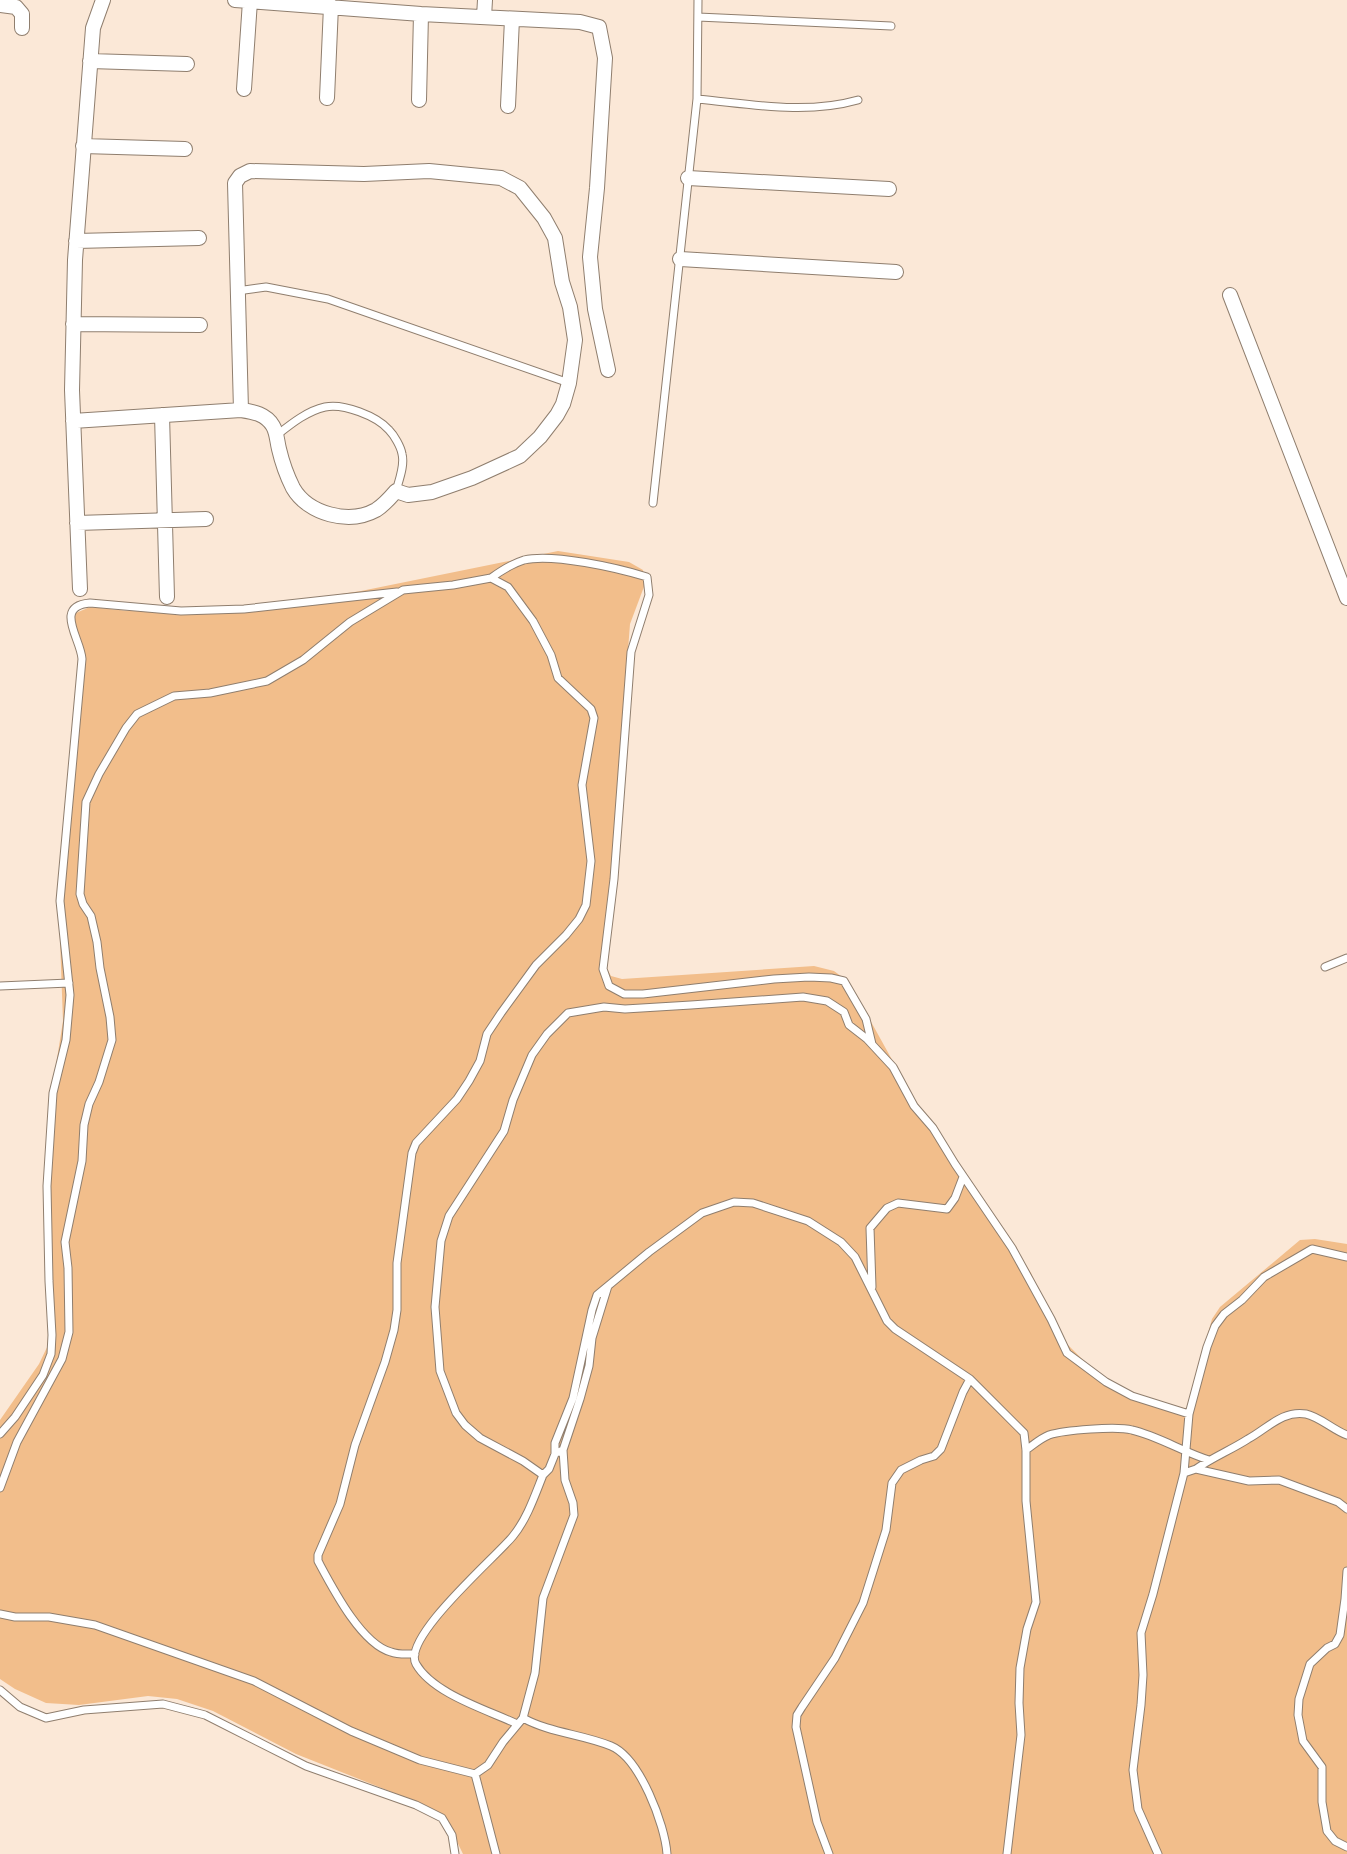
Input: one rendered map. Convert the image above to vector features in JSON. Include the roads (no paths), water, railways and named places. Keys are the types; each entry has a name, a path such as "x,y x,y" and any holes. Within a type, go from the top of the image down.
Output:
{"street":[{"path":"80,589 73,421 76,241 93,28 103,0"},
{"path":"235,0 421,14 580,22 599,27 605,58 590,257 595,309 608,370"},
{"path":"244,89 250,0"},
{"path":"484,17 485,0"},
{"path":"0,5 16,7 22,14 22,28"},
{"path":"327,98 331,6"},
{"path":"419,100 421,14"},
{"path":"508,106 512,19"},
{"path":"90,61 187,64"},
{"path":"83,146 185,149"},
{"path":"73,421 241,410 259,413 273,425 282,462 302,501 329,514 359,515 376,510 396,491 408,495 432,492 472,478 520,456 540,437 557,415 570,382 575,340 570,307 562,282 555,238 544,219 520,188 501,178 429,171 364,174 250,171 240,176 235,183 241,410"},
{"path":"688,178 889,189"},
{"path":"76,241 199,237"},
{"path":"680,259 896,272"},
{"path":"1230,295 1347,598"},
{"path":"73,324 200,325"},
{"path":"162,415 167,597"},
{"path":"77,523 207,519"}],"lane":[{"path":"652,503 697,99 698,0"},
{"path":"698,17 891,26"},
{"path":"697,99 802,109 838,106 858,100"},
{"path":"237,291 266,287 328,299 570,382"},
{"path":"277,435 301,418 324,407 336,406 372,417 390,430 403,455 396,491"},
{"path":"0,1434 15,1417 44,1375 51,1354 47,1186 53,1093 66,1040 70,995 60,901 82,659 79,641 71,626 73,610 80,604 181,611 244,609 403,591 492,578 506,567 525,560 586,563 647,577 649,595 631,651 614,879 603,969 609,986 624,994 644,994 774,979 809,977 838,979 844,981 866,1019 873,1046"},
{"path":"414,1654 391,1653 381,1648 357,1625 345,1609 318,1561 318,1555 340,1504 356,1445 394,1330 397,1310 397,1263 412,1153 416,1143 457,1099 470,1081 480,1061 487,1034 501,1013 536,965 579,919 586,905 591,861 582,785 594,718 591,709 558,678 551,655 533,621 508,587 492,578"},
{"path":"0,1488 17,1442 62,1359 69,1332 68,1268 65,1242 82,1161 84,1125 89,1104 99,1082 112,1040 110,1017 91,916 80,894 86,802 99,774 126,728 137,714 174,696 210,693 267,681 303,660 350,622 403,591"},
{"path":"1325,967 1347,958"},
{"path":"0,986 69,983"},
{"path":"543,1475 523,1461 480,1438 465,1425 456,1413 440,1371 435,1307 441,1241 448,1216 504,1131 513,1100 532,1054 568,1012 604,1007 625,1009 803,997 827,1002 844,1012 849,1025 893,1067 914,1106 933,1128 963,1177 1012,1248 1067,1353 1106,1382 1132,1396 1189,1414"},
{"path":"872,1287 870,1228 877,1218 887,1208 898,1203 947,1209 955,1198 963,1177"},
{"path":"0,1614 15,1617 49,1617 95,1625 254,1681 351,1731 420,1760 475,1773 488,1765 502,1742 520,1721 535,1672 543,1598 574,1515 566,1480 563,1450 586,1377 591,1310 597,1295 649,1252 702,1213 734,1202 753,1203 808,1221 841,1242 855,1257 887,1321 895,1329 970,1379 1024,1433 1026,1501 1036,1602 1027,1629 1020,1668 1021,1735 1006,1854"},
{"path":"1158,1854 1138,1809 1133,1770 1143,1675 1141,1633 1184,1473 1189,1414 1207,1347 1215,1326 1224,1314 1242,1300 1264,1277 1303,1252 1312,1249 1347,1257"},
{"path":"609,1284 589,1336 573,1398 555,1443 555,1454 549,1469 543,1475 531,1505 514,1536 451,1599 418,1643 414,1654 417,1665 456,1698 520,1721 582,1736 614,1747 630,1762 642,1780 662,1830 667,1854"},
{"path":"829,1854 812,1804 796,1727 797,1715 835,1658 863,1603 886,1530 892,1483 901,1470 934,1456 941,1449 970,1379"},
{"path":"1184,1473 1196,1469 1250,1438 1270,1423 1291,1414 1308,1414 1347,1435"},
{"path":"1026,1450 1049,1435 1122,1428 1133,1430 1209,1460"},
{"path":"555,1454 563,1450"},
{"path":"1196,1469 1249,1481 1279,1480 1338,1502 1347,1509"},
{"path":"1347,1571 1340,1635 1335,1644 1327,1648 1310,1665 1299,1699 1298,1715 1303,1741 1322,1767 1322,1802 1327,1831 1335,1840 1347,1847"},
{"path":"0,1690 20,1707 46,1718 84,1710 163,1704 205,1715 306,1766 416,1805 442,1818 452,1835 455,1854"},
{"path":"475,1773 496,1854"}]}
